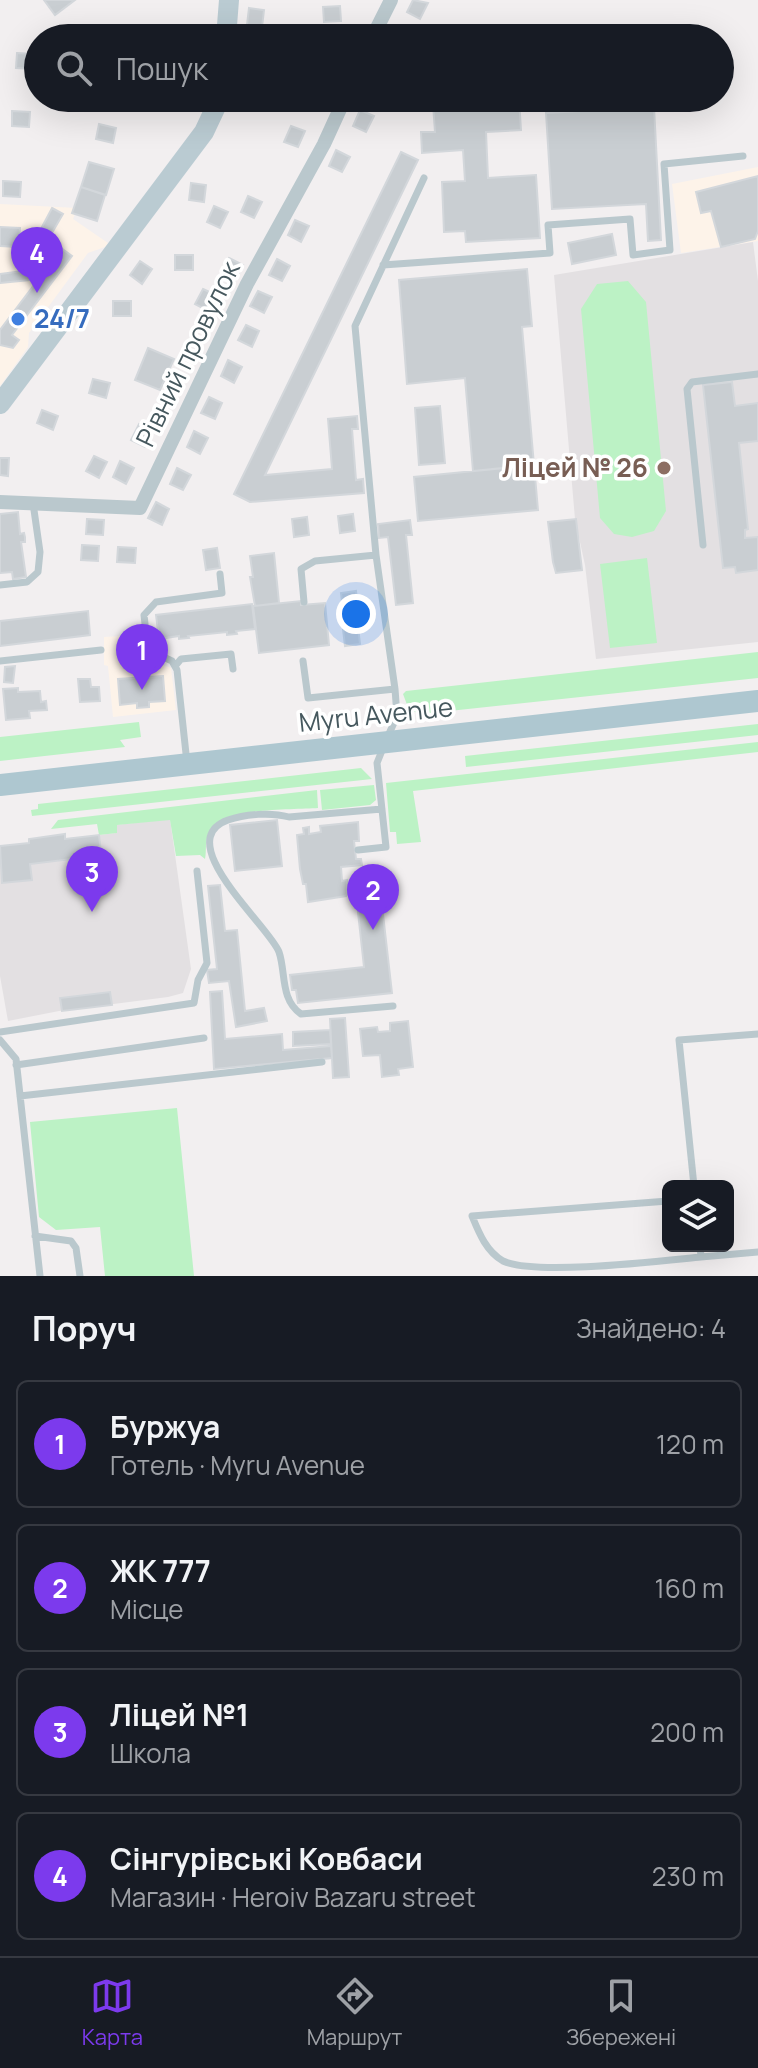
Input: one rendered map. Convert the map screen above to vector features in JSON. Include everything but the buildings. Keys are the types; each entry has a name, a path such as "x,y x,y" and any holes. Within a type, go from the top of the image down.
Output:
{"main road":[{"path":"227,24 229,0"},
{"path":"0,404 204,132 213,112"},
{"name":"Myru Avenue","path":"0,785 758,701"}],"street":[{"path":"379,24 391,0"},
{"name":"Рівний провулок","path":"0,502 140,508 247,284 339,112"}],"lane":[{"path":"383,265 550,253 548,225 630,219 633,255 670,250 664,164 743,156"},
{"path":"358,850 386,847 377,763 397,716 376,555 355,326 424,178"},
{"path":"703,545 687,389 692,382 758,374"},
{"path":"0,585 27,582 38,572 40,552 33,503"},
{"path":"304,602 301,569 315,561 376,555"},
{"path":"176,665 148,650 144,621 146,610 156,602 222,593 220,574"},
{"path":"0,661 101,650"},
{"path":"187,765 176,665 181,659 231,654 233,669"},
{"path":"303,661 308,698 395,689"},
{"path":"382,809 289,817 278,814 239,817 222,822 210,838 210,846 232,892 278,948 284,985 296,1011 301,1014 393,1006"},
{"path":"0,1032 194,1003 198,980 207,963 197,871"},
{"path":"693,1180 679,1040 758,1034"},
{"path":"16,1065 204,1038"},
{"path":"0,1040 16,1059 40,1276"},
{"path":"20,1096 322,1062"},
{"path":"662,1201 472,1216 483,1243 502,1261 522,1268 553,1270 758,1252"},
{"path":"35,1236 71,1241 76,1248 80,1276"},
{"path":"701,1252 701,1257"}],"shaded area":[{"path":"758,167 758,241 681,253 672,184"},
{"path":"0,204 77,208 73,219 108,243 88,253 29,333 28,347 0,386"},
{"name":"Ліцей № 26","path":"753,242 758,281 758,642 596,659 585,565 575,519 554,275"},
{"path":"138,635 142,658 171,668 176,710 113,717 108,666 104,665 104,637"},
{"path":"170,819 191,969 183,993 8,1021 0,976 0,846 65,834 66,839 116,833 116,825"}],"green space":[{"path":"628,281 646,302 666,511 654,531 632,537 614,534 600,518 581,309 597,284"},
{"path":"647,558 657,643 610,648 600,564"},
{"path":"758,652 758,678 421,714 409,710 403,694 406,691"},
{"path":"139,722 141,737 120,740 125,747 0,761 0,737"},
{"path":"758,724 758,735 466,767 465,756"},
{"path":"758,742 758,752 413,791 421,842 397,844 396,832 390,832 386,783"},
{"path":"361,768 372,779 32,816 31,810 38,809 38,804"},
{"path":"374,785 376,800 370,805 322,810 320,790"},
{"path":"317,790 318,808 244,813 218,823 208,834 205,859 200,855 176,856 170,820 117,825 117,833 99,835 97,824 51,829 58,820"},
{"path":"177,1108 194,1276 105,1276 100,1227 56,1230 39,1217 30,1122"}],"place":[{"name":"Сінгурівські Ковбаси","path":"37,293"},
{"name":"24/7","path":"18,319"},
{"name":"Ліцей № 26","path":"664,468"},
{"name":"Буржуа","path":"142,690"},
{"name":"Ліцей №1","path":"92,912"},
{"name":"ЖК 777","path":"373,930"}]}
